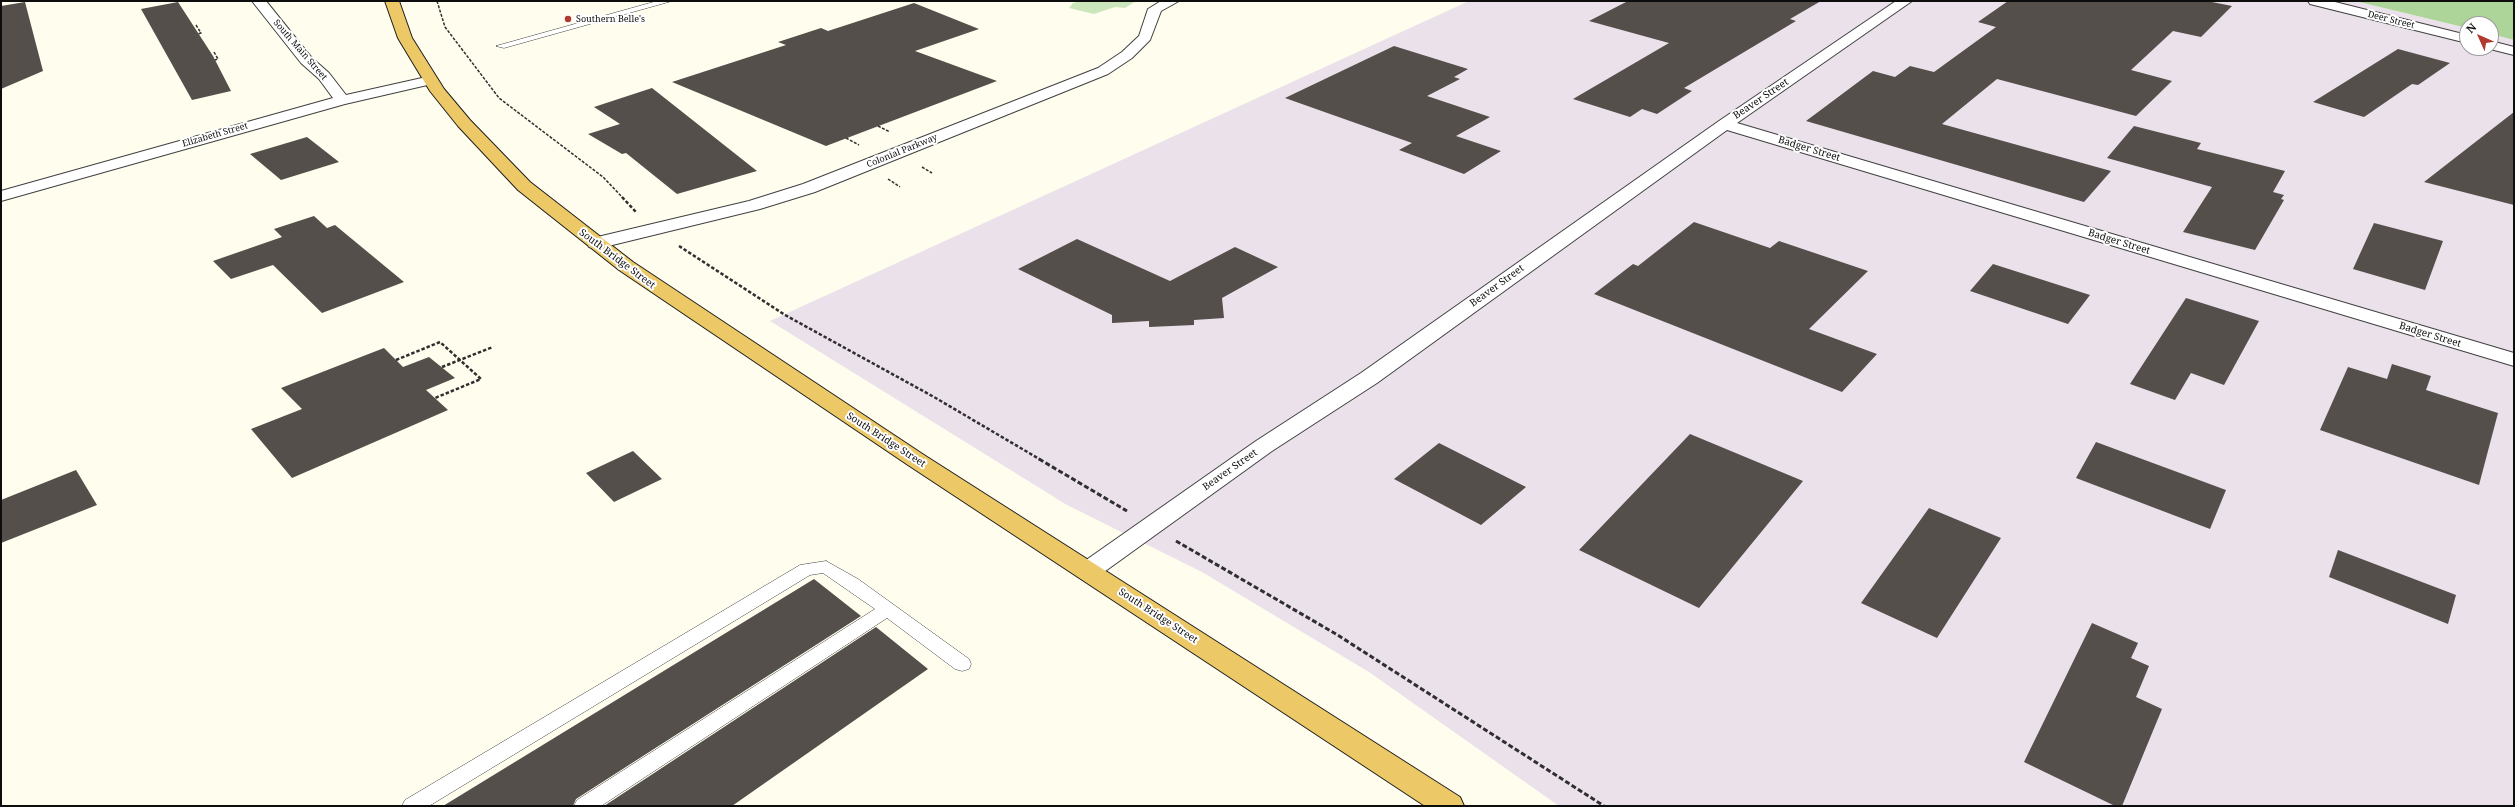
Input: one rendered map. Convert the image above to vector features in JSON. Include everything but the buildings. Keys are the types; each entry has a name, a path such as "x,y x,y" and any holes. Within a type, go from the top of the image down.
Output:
{"highway":[{"name":"South Bridge Street","path":"392,1 405,38 431,80 464,123 519,180 558,214 596,243 667,296 1449,806"}],"street":[{"name":"South Main Street","path":"259,1 306,60 324,76 342,100"},
{"name":"Colonial Parkway","path":"596,243 754,205 809,188 1103,71 1127,56 1145,37 1155,9 1172,1"},
{"name":"Beaver Street","path":"1088,571 1264,446 1369,378 1725,124 1905,1"},
{"name":"Deer Street","path":"2315,1 2459,37"},
{"path":"2499,48 2514,51"},
{"name":"Elizabeth Street","path":"1,196 342,100 431,80"},
{"name":"Badger Street","path":"1725,124 2514,360"}],"lane":[{"path":"501,46 667,1"},
{"path":"412,806 806,569 826,567 888,609 962,664"},
{"path":"584,806 888,609"}],"path":[{"path":"437,1 445,26 493,92 603,177 640,216"},
{"path":"196,25 201,33 198,34"},
{"path":"214,52 218,59 215,60"},
{"path":"878,126 891,132"},
{"path":"846,138 865,148"},
{"path":"675,243 785,314 934,397 1126,511"},
{"path":"396,360 440,342 481,379 435,398"},
{"path":"442,367 494,347"},
{"path":"1193,551 1336,634 1604,806"}],"shaded area":[{"path":"1469,1 2355,1 2459,26 2459,56 2499,56 2499,36 2514,40 2514,806 1559,806 1369,672 1202,572 1067,505 770,321"}],"green space":[{"path":"1081,1 1136,1 1125,8 1115,7 1094,14 1069,8 1073,3"},
{"path":"2355,1 2514,1 2514,40 2499,36 2499,16 2459,16 2459,26"}],"place":[{"name":"Southern Belle's","path":"568,19"}]}
